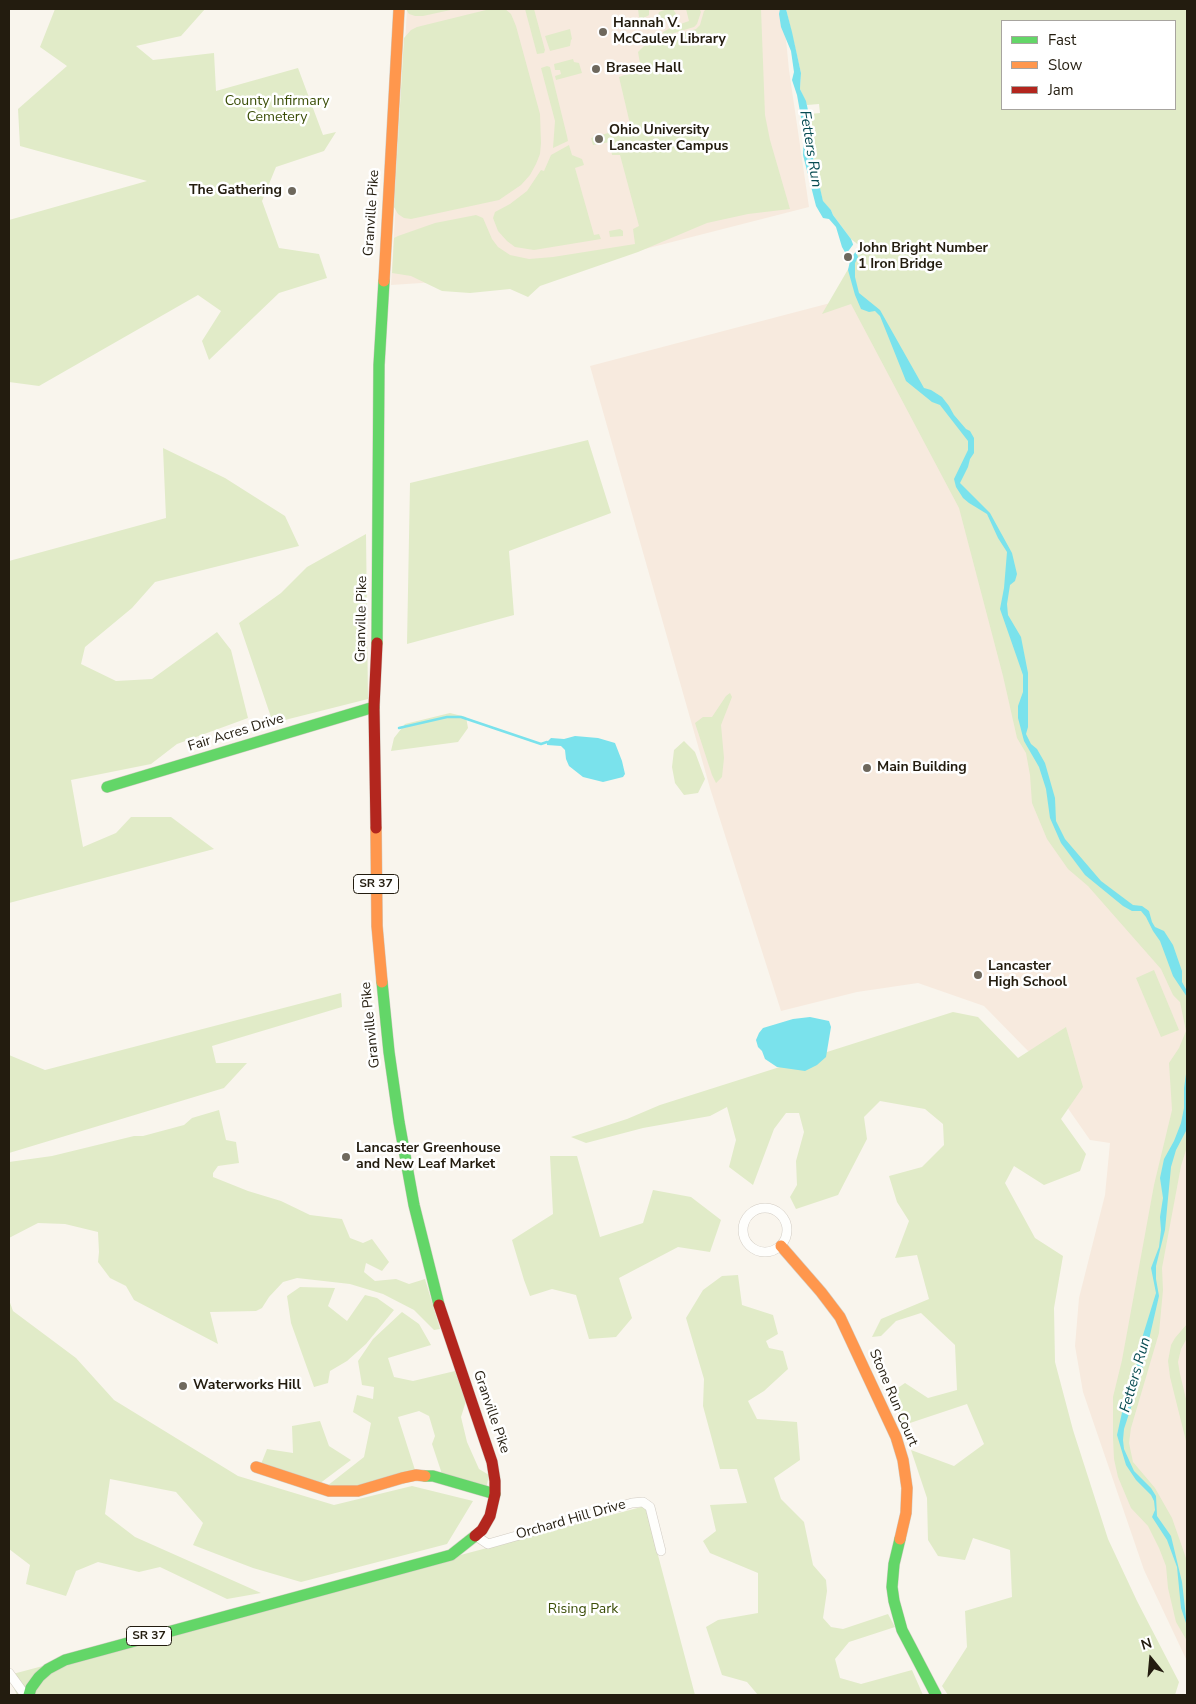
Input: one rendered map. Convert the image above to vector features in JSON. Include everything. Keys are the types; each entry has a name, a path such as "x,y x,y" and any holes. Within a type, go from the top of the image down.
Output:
{"main road":[{"name":"Granville Pike","path":"29,1695 31,1688 39,1677 48,1669 65,1660 441,1558 460,1549 476,1536 490,1516 495,1494 492,1462 436,1295 426,1256 399,1122 386,1033 377,926 374,708 378,626 379,365 399,9"},
{"name":"Fair Acres Drive","path":"107,787 374,708"},
{"name":"Stone Run Court","path":"781,1246 821,1292 840,1318 896,1436 907,1476 907,1494 906,1513 894,1564 892,1587 894,1601 902,1630 936,1695"},
{"path":"256,1466 329,1491 358,1490 416,1475 433,1476 495,1494"}],"street":[{"path":"765,1207 774,1209 781,1214 786,1221 787,1230 786,1238 781,1246 773,1251 765,1252 756,1251 749,1246 742,1230 744,1221 749,1214 755,1209 765,1207"},
{"name":"Orchard Hill Drive","path":"476,1536 488,1544 632,1503 643,1502 649,1506 652,1512 661,1552"},
{"path":"9,1673 24,1695"}],"shaded area":[{"name":"Ohio University Lancaster Campus","path":"407,9 783,9 789,70 809,207 543,275 391,285"},
{"name":"Lancaster High School","path":"857,296 1187,967 1187,1661 1144,1570 1083,1392 1075,1346 1079,1298 1105,1195 1110,1143 1090,1140 1028,1051 984,1006 918,983 857,992 781,1011 710,788 590,366"}],"green space":[{"name":"County Infirmary Cemetery","path":"55,9 205,9 181,36 136,46 153,60 214,53 216,91 298,68 323,135 336,132 324,151 276,167 262,201 279,248 319,254 327,278 279,293 209,360 202,341 221,311 198,295 39,386 9,382 9,220 147,181 20,146 18,109 67,66 40,47"},
{"path":"406,9 455,9 415,16 409,14"},
{"path":"490,9 505,9 511,14 516,26 540,114 541,143 540,154 536,164 530,175 521,185 499,200 411,219 404,218 398,214 394,207 404,38 411,30 417,27"},
{"path":"525,9 534,9 545,50 544,53 537,54"},
{"path":"638,9 649,9 649,15 642,19 639,17"},
{"path":"673,9 676,14 673,17 661,20 658,15 659,12"},
{"path":"686,9 700,10 697,24 694,27 664,36 663,32 689,21"},
{"path":"707,9 761,9 765,115 770,140 790,209 748,214 707,223 638,252 540,286 528,297 510,289 470,293 442,291 411,276 392,273 394,238 435,223 476,215 483,218 492,239 498,247 510,255 529,259 635,244 633,229 639,226 620,155 612,155 610,142 593,145 591,138 629,127 630,124 619,77 641,69 638,52 646,44 696,29 700,25 704,11"},
{"path":"786,9 1187,9 1187,1147 1181,1166 1162,1268 1163,1290 1159,1333 1131,1428 1129,1443 1133,1462 1155,1488 1172,1518 1186,1558 1187,1641 1176,1622 1168,1588 1166,1566 1159,1548 1148,1526 1131,1508 1118,1477 1114,1459 1113,1438 1113,1397 1122,1360 1154,1185 1172,1110 1169,1063 1179,1048 1186,1031 1180,1002 1173,995 1161,969 1088,886 1068,869 1047,839 1032,803 1026,753 1017,738 1003,676 959,508 851,304 822,314 861,247 851,239 831,210 823,202 812,153 810,134 810,114 820,113 819,104 807,105 800,89 801,73"},
{"path":"570,29 572,39 570,46 550,51 545,36"},
{"path":"573,59 574,62 579,63 582,73 556,80 555,76 561,74 560,70 555,70 554,64"},
{"path":"550,67 568,141 553,148 555,121 541,68"},
{"path":"569,145 572,155 582,159 584,165 575,168 594,235 599,234 601,239 534,250 515,247 498,231 493,218 495,212 510,204 527,191 541,170 544,171 551,155"},
{"path":"620,229 623,231 623,236 610,237 609,231"},
{"path":"588,440 611,513 509,551 514,615 407,644 410,483"},
{"path":"163,448 225,478 285,516 299,546 155,582 132,608 85,647 81,664 116,681 152,679 217,632 231,650 248,718 177,744 151,764 71,780 83,847 116,833 131,817 171,817 214,849 9,903 9,561 166,518"},
{"path":"366,534 368,699 273,723 239,623 281,593 307,567"},
{"path":"730,693 732,697 721,725 724,758 722,777 716,783 695,723 703,717 712,717"},
{"path":"450,713 466,717 468,728 458,742 391,751 394,738 405,724"},
{"path":"684,741 695,752 705,779 698,793 684,795 675,783 672,767 674,750"},
{"path":"1154,970 1179,1030 1161,1037 1136,978"},
{"path":"341,993 342,1007 212,1046 216,1063 247,1063 224,1088 9,1153 9,1055 45,1070"},
{"path":"953,1012 978,1017 1018,1058 1066,1027 1083,1087 1061,1119 1086,1154 1080,1171 1044,1185 1014,1166 1005,1183 1035,1238 1063,1256 1054,1308 1055,1362 1073,1430 1108,1539 1137,1601 1179,1682 1175,1695 948,1695 942,1686 967,1647 965,1611 1012,1597 1010,1550 973,1538 965,1560 938,1556 928,1540 927,1498 911,1450 954,1466 984,1444 967,1404 904,1425 889,1394 905,1383 928,1398 957,1390 955,1345 921,1313 896,1321 881,1336 872,1337 881,1319 929,1299 917,1255 895,1258 909,1221 897,1202 889,1176 922,1167 944,1145 943,1124 925,1109 880,1101 864,1117 867,1139 838,1195 796,1209 790,1197 797,1185 796,1161 804,1132 799,1113 786,1113 774,1129 753,1185 729,1167 736,1140 727,1107 710,1116 643,1128 586,1143 571,1137 627,1119 660,1105"},
{"path":"219,1110 226,1140 236,1142 239,1163 218,1166 213,1173 213,1177 248,1191 281,1201 310,1215 342,1219 350,1238 363,1243 372,1239 389,1262 382,1271 366,1263 364,1272 375,1281 396,1279 409,1284 425,1279 440,1329 434,1330 414,1310 383,1294 350,1284 297,1278 283,1282 262,1308 256,1311 210,1312 218,1344 134,1300 126,1286 110,1278 98,1262 98,1232 65,1224 38,1223 9,1238 9,1162 52,1156 134,1136 143,1136 184,1125 192,1118"},
{"path":"550,1156 577,1156 600,1237 643,1223 653,1190 691,1197 721,1220 710,1252 678,1247 619,1278 632,1318 616,1337 589,1339 576,1295 552,1289 530,1296 524,1280 512,1240 553,1214"},
{"path":"738,1275 742,1305 773,1315 778,1334 766,1341 769,1348 783,1351 788,1369 764,1391 748,1401 757,1419 797,1422 800,1460 774,1478 781,1499 804,1522 813,1565 826,1580 827,1591 823,1618 831,1627 843,1629 888,1614 895,1627 849,1642 835,1659 840,1678 861,1684 912,1670 923,1695 758,1695 747,1682 722,1675 706,1627 718,1620 758,1613 758,1573 710,1553 703,1541 716,1531 710,1505 747,1503 737,1469 720,1469 703,1406 704,1379 686,1318 703,1290 722,1276"},
{"path":"300,1287 335,1288 328,1306 347,1321 365,1295 377,1298 394,1310 366,1344 347,1361 330,1371 328,1383 314,1387 291,1323 287,1296"},
{"path":"9,1300 13,1311 76,1358 114,1400 238,1476 334,1505 412,1486 473,1501 447,1544 301,1582 253,1568 193,1545 203,1523 176,1492 110,1479 105,1514 135,1537 261,1593 227,1599 160,1567 139,1572 98,1562 76,1571 66,1596 26,1584 30,1565 9,1549"},
{"path":"402,1312 419,1324 431,1345 388,1358 394,1377 413,1381 455,1371 466,1401 461,1417 467,1442 479,1469 489,1475 486,1489 442,1474 432,1444 435,1436 429,1416 419,1411 398,1417 415,1470 345,1489 327,1486 364,1457 371,1423 353,1412 357,1395 373,1399 374,1387 362,1385 358,1361 373,1339"},
{"path":"1187,1324 1187,1338 1181,1349 1178,1362 1187,1403 1187,1445 1170,1377 1168,1361 1171,1345"},
{"path":"320,1421 329,1446 351,1460 319,1484 261,1464 267,1449 293,1453 292,1426"},
{"name":"Rising Park","path":"645,1506 695,1695 17,1695 9,1678 9,1675"}],"water":[{"name":"Fetters Run","path":"780,9 786,9 792,32 801,73 800,89 806,101 809,115 812,153 823,201 851,239 858,257 855,263 855,277 859,293 880,310 924,388 942,397 954,415 970,431 974,438 974,453 960,483 990,513 1012,553 1017,574 1015,581 1010,585 1007,604 1008,615 1021,637 1028,673 1028,727 1026,734 1045,763 1055,798 1056,821 1065,839 1101,881 1133,905 1142,906 1149,911 1155,927 1164,931 1173,945 1182,971 1182,982 1187,991 1187,997 1173,976 1160,941 1146,917 1141,911 1132,911 1123,906 1085,875 1061,843 1050,818 1046,789 1039,767 1024,741 1018,718 1018,706 1023,692 1023,675 1000,609 1007,552 987,514 963,498 956,487 954,479 968,450 968,441 940,405 932,402 906,381 880,316 875,311 869,312 861,309 848,270 850,261 842,247 836,227 829,219 823,218 816,206 803,155 804,134 797,95 792,80 794,72 791,51 781,27"},
{"path":"575,736 598,738 615,743 622,761 625,774 623,777 603,782 583,777 569,766 565,750 561,746 547,745 551,738 564,739"},
{"path":"810,1017 829,1021 831,1027 826,1057 817,1065 805,1071 777,1067 765,1059 756,1040 763,1028 793,1019"},
{"name":"Fetters Run","path":"1187,1067 1187,1123 1186,1131 1176,1150 1171,1167 1165,1230 1156,1266 1159,1296 1139,1383 1124,1429 1123,1440 1124,1449 1134,1471 1151,1488 1156,1496 1157,1516 1171,1536 1182,1582 1187,1626 1181,1608 1177,1567 1167,1540 1152,1517 1155,1510 1154,1501 1126,1465 1117,1435 1156,1293 1151,1268 1159,1247 1161,1230 1160,1217 1163,1198 1160,1178 1164,1159 1181,1123"}],"pier":[{"path":"855,242 857,250 847,263 844,257"}],"waterway":[{"path":"399,728 447,717 461,717 541,744 547,742"}],"traffic: fast":[{"path":"377,643 379,365 384,281"},
{"path":"107,787 374,707"},
{"path":"382,982 399,1122 414,1205 439,1305"},
{"path":"425,1476 433,1476 495,1494"},
{"path":"29,1695 31,1688 39,1677 48,1669 65,1660 451,1555 475,1536"},
{"path":"900,1539 894,1564 892,1587 894,1601 902,1630 936,1695"}],"traffic: slow":[{"path":"384,281 399,9"},
{"path":"376,828 377,926 382,982"},
{"path":"781,1246 840,1317 896,1437 903,1460 907,1488 906,1513 900,1539"},
{"path":"256,1467 329,1491 358,1491 402,1478 416,1475 425,1476"}],"traffic: jam":[{"path":"376,828 374,707 377,643"},
{"path":"439,1305 492,1462 495,1481 495,1494 490,1516 482,1530 475,1536"}],"place":[{"name":"Hannah V. McCauley Library","path":"603,32"},
{"name":"Brasee Hall","path":"596,69"},
{"name":"Ohio University Lancaster Campus","path":"599,139"},
{"name":"The Gathering","path":"292,191"},
{"name":"John Bright Number 1 Iron Bridge","path":"848,257"},
{"name":"Main Building","path":"867,768"},
{"name":"Lancaster High School","path":"978,975"},
{"name":"Lancaster Greenhouse and New Leaf Market","path":"346,1157"},
{"name":"Waterworks Hill","path":"183,1386"}]}
